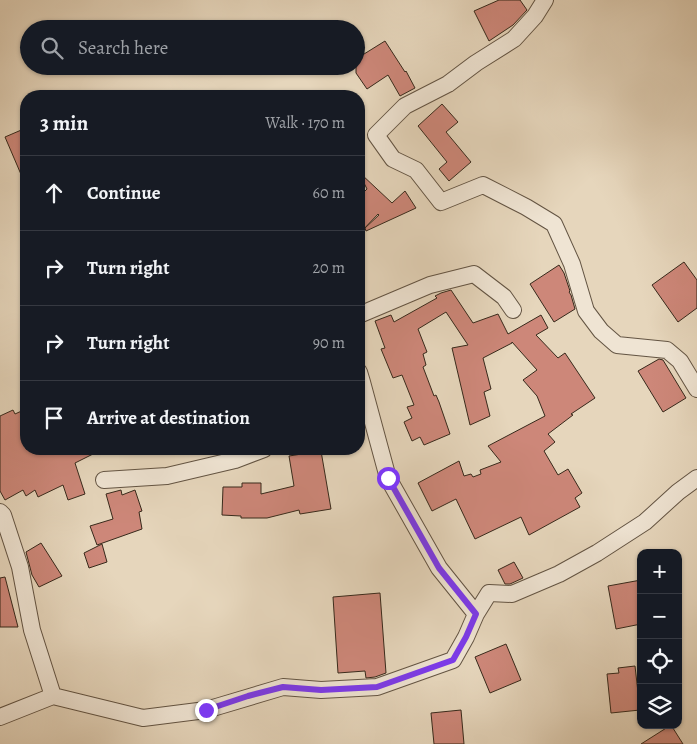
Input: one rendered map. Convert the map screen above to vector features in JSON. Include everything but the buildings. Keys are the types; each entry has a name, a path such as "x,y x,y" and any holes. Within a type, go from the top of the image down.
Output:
{"street":[{"path":"545,0 535,16 514,39 476,63 448,84 405,106 376,135 393,159 416,170 441,202 483,185 554,224 572,264 586,311 601,331 617,345 667,350 680,361 697,389"},
{"path":"365,312 430,284 474,274 504,297 514,310"},
{"path":"365,411 388,478 439,568 476,614"},
{"path":"104,480 167,476 235,460 248,455"},
{"path":"0,717 52,696 143,718 206,710 283,687 321,690 377,687 453,660 476,614 489,593 512,594 559,574 597,553 644,522 697,478"},
{"path":"0,512 3,514 20,567 32,630 52,696"}],"route":[{"path":"206,710 283,687 321,690 377,687 453,660 476,614 439,568 388,478"}]}
